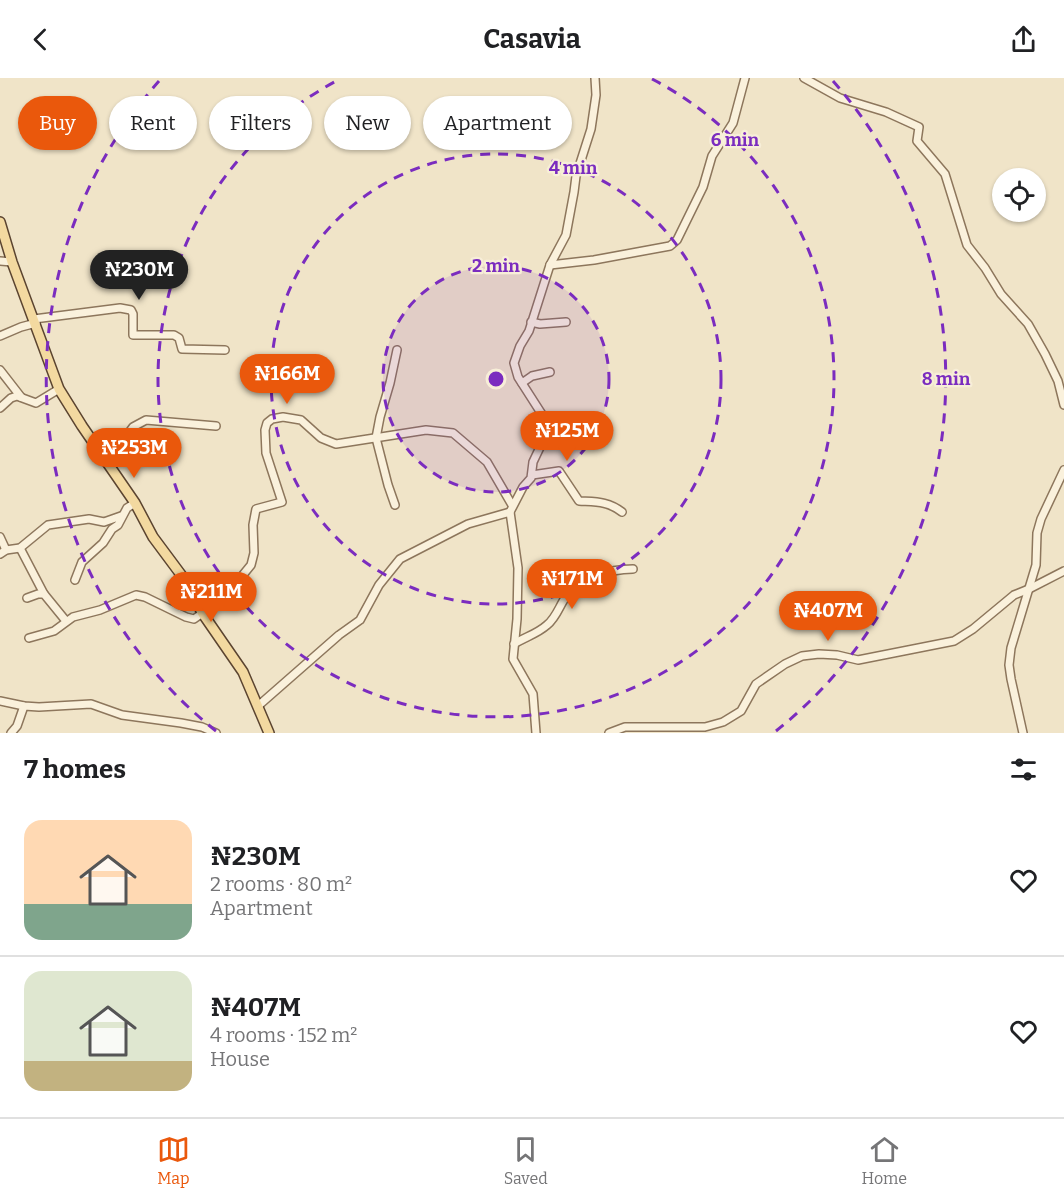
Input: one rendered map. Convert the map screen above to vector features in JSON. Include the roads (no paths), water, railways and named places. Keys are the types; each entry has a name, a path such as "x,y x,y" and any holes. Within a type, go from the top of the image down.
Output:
{"main road":[{"path":"0,222 12,262 59,389 135,503 153,537 182,576 203,614 243,672 269,733"}],"street":[{"path":"258,705 339,635 360,620 379,585 400,559 468,524 511,508 532,475 533,462 543,439 544,426 539,408 522,384 514,363 531,322 550,265 565,237 576,176 591,129 596,95 595,78"},
{"path":"550,265 594,260 670,246 677,240 703,187 712,156 733,123 745,78"},
{"path":"804,78 840,98 886,112 919,127 917,141 945,174 967,245 1001,294 1028,324 1058,381 1064,405"},
{"path":"0,261 12,262"},
{"path":"0,336 35,321 120,308 131,310 133,314 133,335 174,335 179,338 182,349 225,350"},
{"path":"531,322 567,322"},
{"path":"395,505 376,438 397,350"},
{"path":"0,370 21,397"},
{"path":"522,384 532,376 550,372"},
{"path":"0,408 11,398 21,397 36,403 59,389"},
{"path":"29,638 54,631 66,621 79,615 100,610 136,595 192,619 203,614 224,598 251,565 254,553 253,525 256,510 282,502 266,453 265,430 267,423 272,419 293,418 310,427 321,438 336,444 426,430 453,433 487,462 511,508 518,567 517,619 513,654 515,664 533,694 536,733"},
{"path":"107,463 134,428 146,420 216,426"},
{"path":"1023,733 1010,665 1017,628 1036,565 1037,533 1041,519 1064,470"},
{"path":"532,475 559,471 579,501 604,502 622,512"},
{"path":"75,580 82,562 103,543 112,529 118,525 127,508 135,503"},
{"path":"0,537 3,552 20,548 48,525 89,519 104,522 121,516"},
{"path":"20,548 44,594 66,621"},
{"path":"514,644 536,634 546,626 555,616 565,598 578,585 608,572 633,569"},
{"path":"609,733 625,727 705,727 723,722 741,711 756,684 802,656 837,655 858,660 954,641 973,629 1014,595 1064,571"},
{"path":"27,598 44,594"},
{"path":"0,701 24,706 84,703 122,715 202,727 216,733"},
{"path":"11,733 17,726 24,706"}]}
